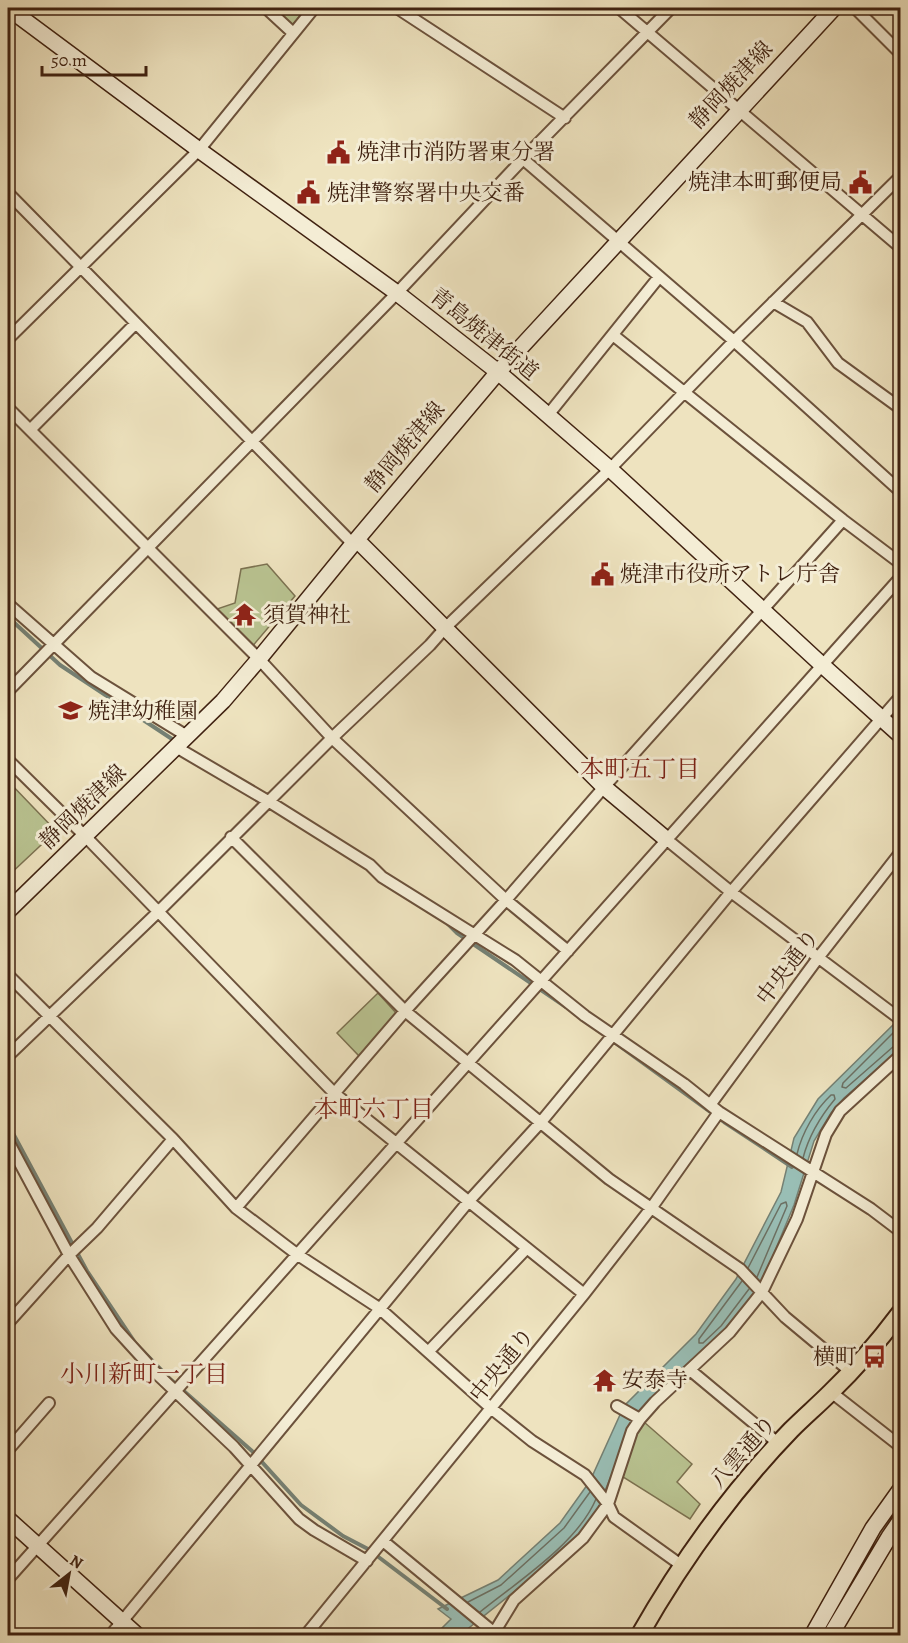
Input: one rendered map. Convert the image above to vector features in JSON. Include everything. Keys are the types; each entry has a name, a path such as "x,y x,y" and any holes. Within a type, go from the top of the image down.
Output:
{"main road":[{"name":"静岡焼津線","path":"8,911 181,742 259,659 498,372 834,8"},
{"name":"青島焼津街道","path":"11,11 397,293 498,372 610,469 900,735"},
{"path":"355,542 445,628 604,787 666,839"},
{"name":"八雲通り","path":"642,1634 681,1565 753,1472 876,1346 900,1313"},
{"path":"812,1635 873,1528 900,1490"},
{"path":"8,1519 138,1635"},
{"path":"830,1635 900,1521"}],"street":[{"path":"266,8 292,32"},
{"path":"8,339 199,150 292,32 314,8"},
{"path":"397,8 565,118"},
{"path":"619,8 900,248"},
{"path":"8,690 397,293 670,8"},
{"path":"855,8 900,53"},
{"path":"523,159 734,341 900,491"},
{"path":"8,1056 610,469 734,341 900,177"},
{"path":"8,193 251,441 355,542"},
{"path":"548,415 659,277"},
{"path":"773,302 807,322 838,363 900,408"},
{"path":"30,430 135,324"},
{"path":"613,335 900,563"},
{"path":"8,408 259,659 332,738 506,900 568,951"},
{"path":"236,1208 405,1011 843,520"},
{"path":"8,1579 298,1255 395,1142 468,1064 821,664 900,578"},
{"path":"8,604 91,677 181,742 369,865 382,877 515,960 585,1016 684,1084 714,1108 788,1158 871,1209 900,1231"},
{"path":"110,1635 468,1202 541,1122 731,891 900,697"},
{"path":"8,760 85,836 157,913 335,1094 584,1294"},
{"path":"231,837 405,1011 609,1179 740,1269 785,1317 851,1372"},
{"path":"666,839 898,1018"},
{"name":"中央通り","path":"305,1635 492,1409 652,1207 714,1108 818,958 900,853"},
{"path":"8,975 173,1139 236,1208 298,1255 379,1308 492,1409 532,1441 585,1475 608,1504 614,1517 681,1565"},
{"path":"383,1541 451,1596 494,1635 514,1599 583,1538 608,1504 632,1431 640,1419 730,1332 762,1292 797,1219 821,1143 840,1111 900,1056"},
{"path":"8,1323 97,1228 173,1139"},
{"path":"8,1141 74,1250 116,1329 251,1466 298,1519 367,1561"},
{"path":"429,1351 527,1248"},
{"path":"690,1370 779,1444"},
{"path":"831,1392 900,1446"},
{"path":"8,1450 49,1402"},
{"path":"617,1406 640,1419"}],"green space":[{"path":"273,8 307,8 292,25"},
{"path":"267,564 295,596 251,648 217,609 235,603 241,569"},
{"path":"8,781 56,831 8,876"},
{"path":"378,993 397,1014 361,1058 337,1033"},
{"path":"644,1422 692,1464 677,1482 700,1504 690,1519 623,1477 635,1436"}],"water":[{"path":"900,1018 900,1049 844,1098 831,1113 814,1141 794,1205 762,1282 726,1330 639,1411 596,1513 570,1547 460,1635 434,1636 451,1619 438,1609 498,1580 560,1523 590,1481 624,1406 696,1334 736,1279 781,1192 794,1138 818,1099"}],"waterway":[{"path":"8,617 60,665 175,741"},
{"path":"448,924 457,933 566,1007"},
{"path":"614,1042 724,1122 792,1167"},
{"path":"8,1124 87,1271 136,1344 169,1378 252,1451 301,1505 343,1536 368,1549 447,1609"}],"place":[{"name":"焼津市消防署東分署","path":"339,152"},
{"name":"焼津本町郵便局","path":"860,182"},
{"name":"焼津警察署中央交番","path":"309,193"},
{"name":"焼津市役所アトレ庁舎","path":"602,574"},
{"name":"須賀神社","path":"245,615"},
{"name":"焼津幼稚園","path":"70,711"},
{"name":"横町","path":"875,1357"},
{"name":"安泰寺","path":"604,1380"}],"district":[{"name":"本町五丁目","path":"640,769"},
{"name":"本町六丁目","path":"374,1109"},
{"name":"小川新町一丁目","path":"144,1374"}]}
